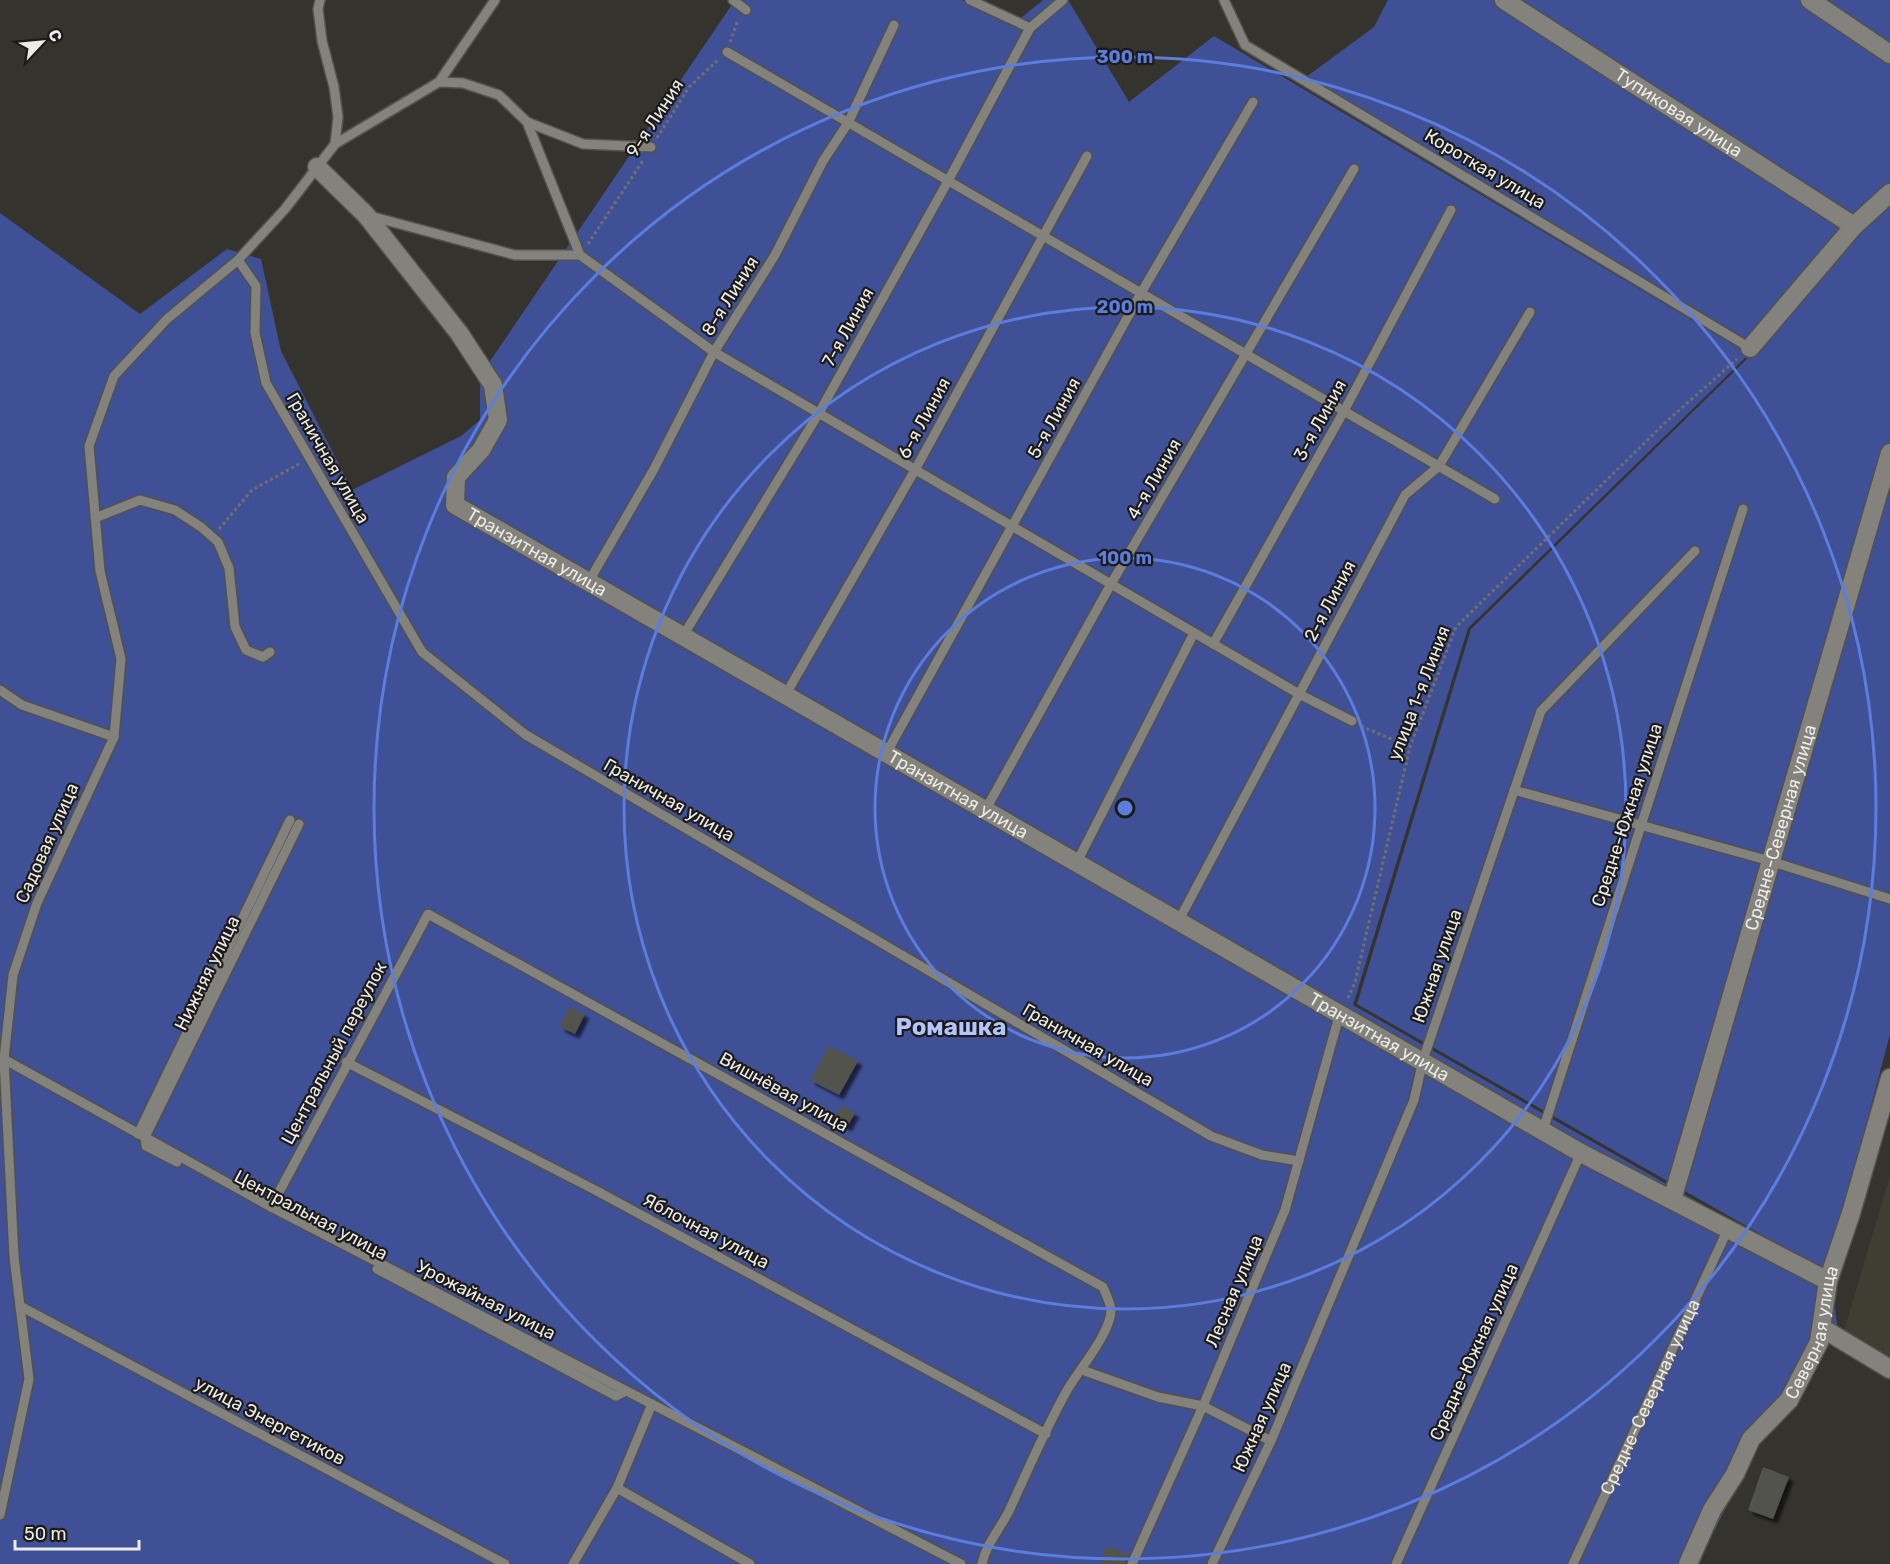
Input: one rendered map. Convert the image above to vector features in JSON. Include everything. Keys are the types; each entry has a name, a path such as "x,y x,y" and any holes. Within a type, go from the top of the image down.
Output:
{"street":[{"name":"Тупиковая улица","path":"1504,0 1854,226"},
{"path":"1810,0 1890,54"},
{"name":"Транзитная улица","path":"318,167 366,215 459,333 493,385 498,420 481,450 456,477 455,505 1179,920 1340,1017 1423,1060 1581,1153 1828,1281"},
{"path":"1750,348 1854,226 1890,194"},
{"name":"Средне-Северная улица","path":"1672,1200 1890,453"},
{"name":"Северная улица","path":"1689,1564 1712,1510 1735,1474 1751,1439 1789,1400 1819,1342 1828,1281 1851,1213 1890,1078"},
{"path":"1822,1328 1890,1369"}],"lane":[{"path":"320,0 318,9 322,41 334,87 338,117 335,144"},
{"path":"335,144 439,82 495,0"},
{"path":"733,0 746,10"},
{"path":"970,0 1030,28 1063,0"},
{"name":"Короткая улица","path":"1224,0 1245,45 1750,348"},
{"name":"8-я Линия","path":"589,581 654,469 714,352 775,255 823,160 848,123 894,25"},
{"name":"7-я Линия","path":"683,636 819,413 1030,28"},
{"path":"727,52 1495,499"},
{"path":"439,82 463,83 499,95 527,122 583,144 651,147"},
{"name":"5-я Линия","path":"887,752 1141,293 1253,102"},
{"path":"527,122 580,255 714,352 1299,694 1352,721"},
{"name":"Садовая улица","path":"0,1515 29,1379 14,1257 2,1058 13,975 37,903 114,736 121,659 100,572 89,446 114,376 167,319 238,260 285,209 335,144"},
{"name":"6-я Линия","path":"786,694 915,470 1045,237 1087,156"},
{"name":"4-я Линия","path":"986,809 1111,584 1354,169"},
{"name":"3-я Линия","path":"1213,644 1344,411 1451,210"},
{"path":"366,215 515,255 580,255"},
{"name":"Граничная улица","path":"238,260 256,286 255,333 266,384 422,652 526,735 1211,1136 1262,1155 1299,1161"},
{"name":"2-я Линия","path":"1179,920 1405,495 1439,466 1530,312"},
{"path":"95,518 140,500 175,510 213,537 218,542 229,568 235,627 246,650 263,657 270,652"},
{"name":"Средне-Южная улица","path":"1543,1130 1743,509"},
{"name":"Южная улица","path":"1212,1564 1271,1441 1414,1100 1423,1060 1541,711 1695,551"},
{"path":"1077,862 1194,633"},
{"path":"0,690 22,705 114,736"},
{"path":"1514,790 1770,861 1890,899"},
{"path":"142,1135 294,822"},
{"name":"Центральный переулок","path":"271,1207 346,1062 428,914"},
{"name":"Вишнёвая улица","path":"428,914 1103,1287 1111,1310 1098,1344 1082,1370"},
{"name":"Лесная улица","path":"1132,1564 1203,1406 1285,1210 1340,1017"},
{"name":"Урожайная улица","path":"2,1058 271,1207 961,1564"},
{"name":"Яблочная улица","path":"346,1062 595,1190 1046,1434"},
{"name":"Центральная улица","path":"142,1135 146,1146 616,1396 626,1390"},
{"name":"Средне-Южная улица","path":"1396,1564 1581,1153"},
{"name":"Средне-Северная улица","path":"1573,1564 1728,1229"},
{"name":"улица Энергетиков","path":"20,1306 505,1564"},
{"path":"982,1564 984,1553 1046,1434 1065,1392 1082,1370 1158,1397 1203,1406 1271,1441"},
{"path":"573,1564 616,1488 652,1404"},
{"path":"616,1488 750,1564"}],"path":[{"name":"9-я Линия","path":"580,255 689,87 727,52 735,25 746,10"},
{"name":"улица 1-я Линия","path":"1340,1017 1355,982 1410,747 1456,627 1667,421 1750,348"},
{"path":"213,537 252,490 310,459"},
{"path":"1352,721 1410,747"}],"shaded area":[{"path":"735,0 962,0 1011,26 1043,0 1068,0 1129,102 1214,36 1749,354 1468,628 1353,1005 1831,1278 1837,1324 1796,1405 1759,1440 1698,1564 0,1564 0,213 140,314 227,249 261,259 281,351 352,490 461,436 480,420 480,376"},
{"path":"1388,0 1890,0 1890,1034 1827,1272 1357,1004 1471,629 1752,354 1298,83 1374,27"},
{"path":"1890,1176 1890,1359 1843,1334"}],"building":[{"path":"569,1007 585,1014 575,1034 560,1027"},
{"path":"829,1046 858,1061 839,1095 810,1080"},
{"path":"841,1105 855,1113 847,1127 833,1119"},
{"path":"1763,1467 1789,1477 1773,1519 1748,1510"},
{"path":"1107,1546 1129,1554 1125,1564 1100,1564"}],"district":[{"name":"Ромашка","path":"951,1027"}]}
